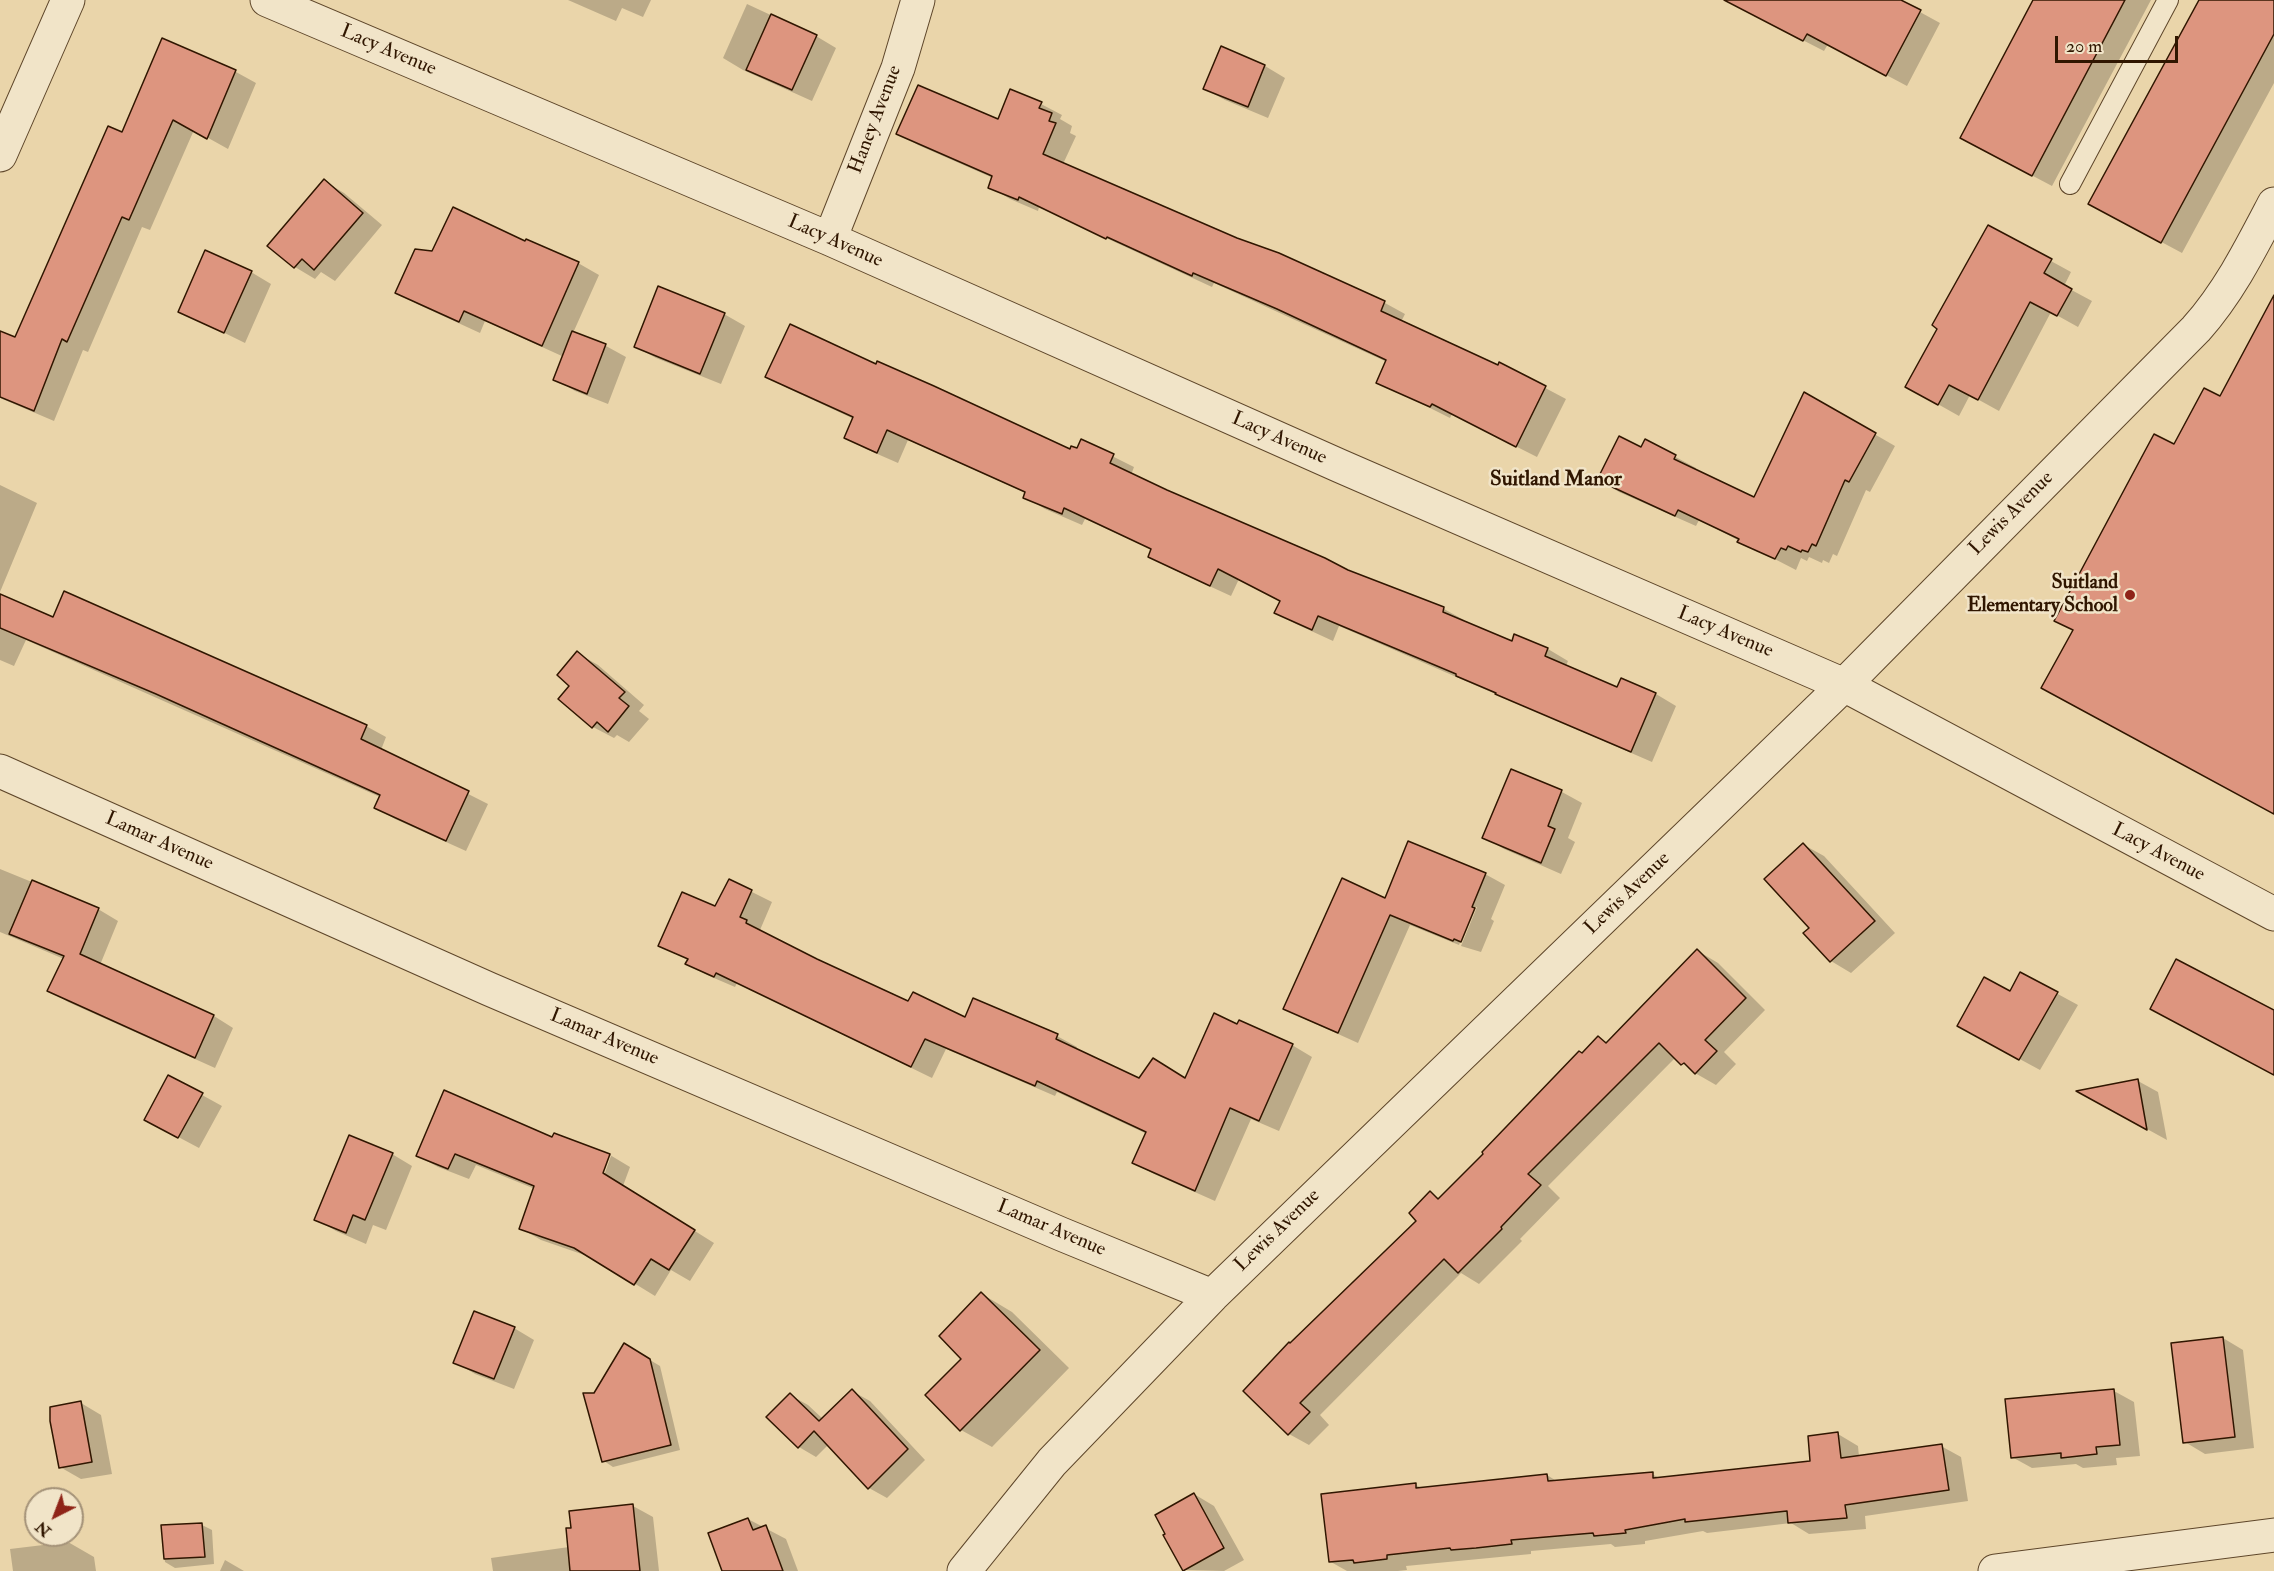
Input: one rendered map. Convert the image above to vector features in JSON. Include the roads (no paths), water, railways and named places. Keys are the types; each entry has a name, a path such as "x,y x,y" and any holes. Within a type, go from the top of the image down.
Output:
{"street":[{"path":"0,155 68,0"},
{"name":"Lacy Avenue","path":"267,0 830,239 1340,466 1844,685 2274,914"},
{"name":"Haney Avenue","path":"830,239 898,68 918,0"},
{"name":"Lewis Avenue","path":"964,1571 1052,1462 1212,1296 1844,685 2202,322 2214,309 2271,216"},
{"name":"Lamar Avenue","path":"0,771 500,994 1061,1234 1212,1296"},
{"path":"1995,1571 2274,1534"}],"lane":[{"path":"2070,184 2168,0"}],"place":[{"name":"Suitland Elementary School","path":"2130,595"}],"district":[{"name":"Suitland Manor","path":"1556,480"}]}
